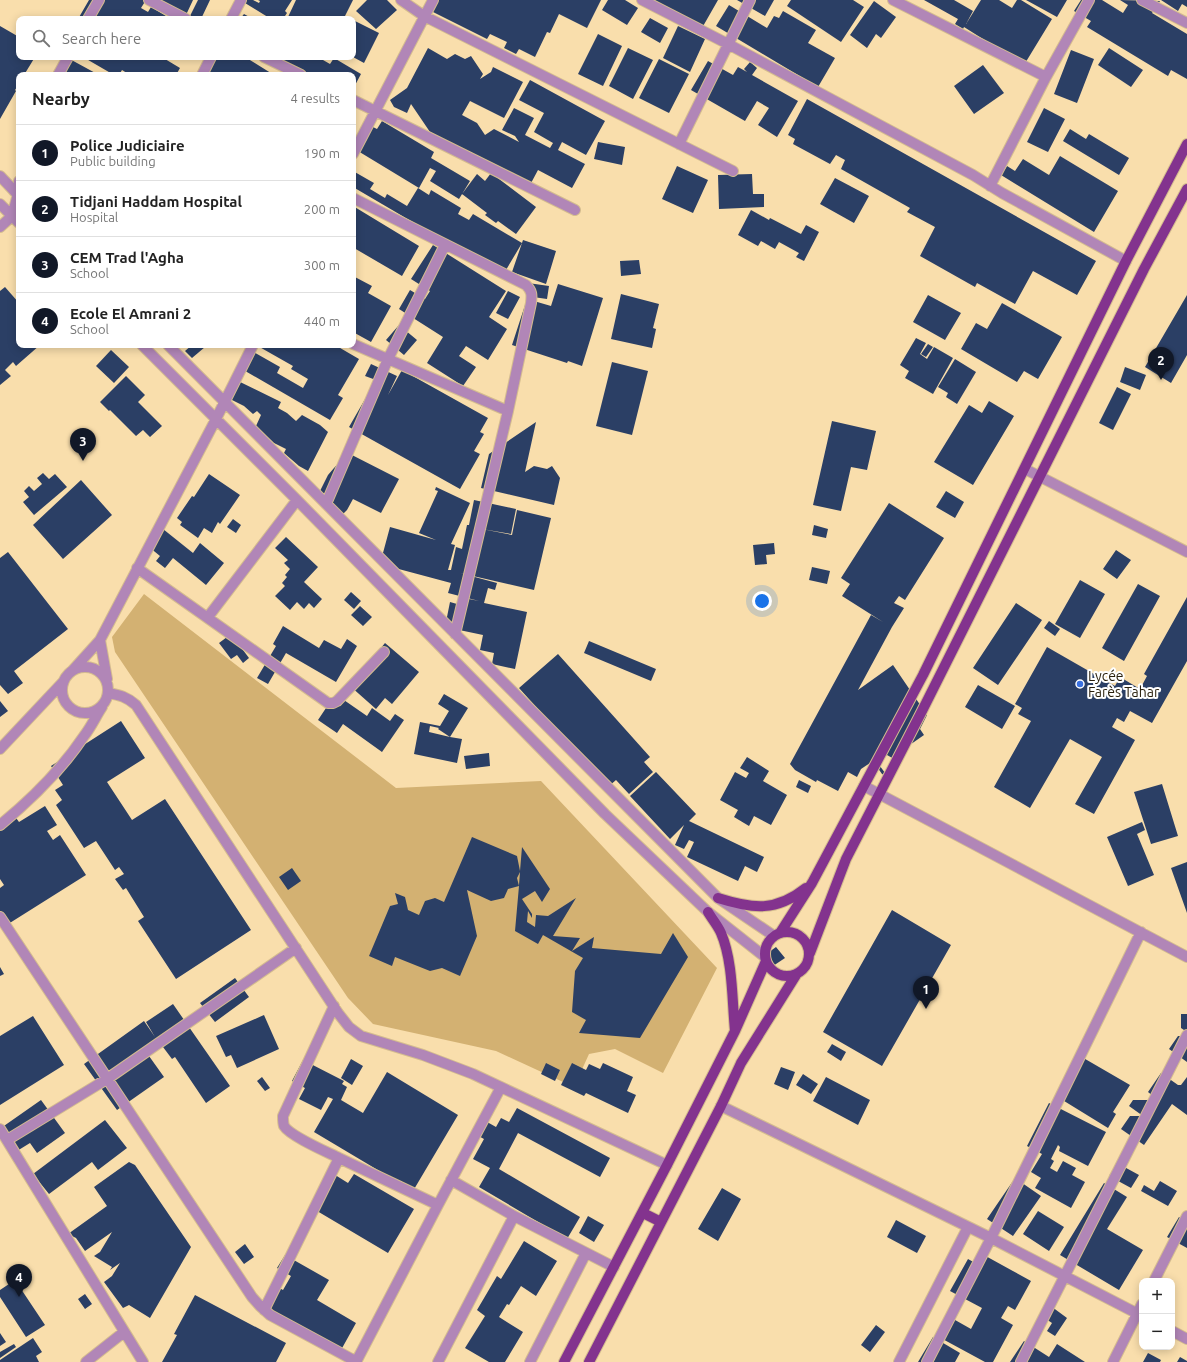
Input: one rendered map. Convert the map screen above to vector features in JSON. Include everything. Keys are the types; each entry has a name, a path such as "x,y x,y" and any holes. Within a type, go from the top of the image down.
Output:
{"main road":[{"path":"1187,144 1126,261 923,675 812,883 777,934 768,942 765,949 766,959 770,968 775,973 789,977 796,975 806,966 839,874 1144,269 1187,189"},
{"path":"718,898 738,904 768,906 786,901 797,895 812,883"},
{"path":"708,912 721,932 725,946 730,972 735,1031"},
{"path":"777,934 794,932 800,935 805,940 810,953"},
{"path":"564,1362 668,1166 735,1031 766,959"},
{"path":"589,1362 721,1106 741,1063 796,975"},
{"path":"643,1213 661,1222"}],"street":[{"path":"90,16 99,0"},
{"path":"149,0 180,16"},
{"path":"233,16 241,0"},
{"path":"401,0 424,16 733,171"},
{"path":"356,148 433,0"},
{"path":"642,0 728,44 966,171 990,186 1126,261"},
{"path":"679,144 750,0"},
{"path":"893,0 1046,77"},
{"path":"990,186 1046,77 1089,0"},
{"path":"1142,0 1187,23"},
{"path":"60,72 66,60"},
{"path":"204,72 210,60"},
{"path":"270,60 295,72"},
{"path":"356,101 575,210"},
{"path":"0,176 16,193"},
{"path":"356,200 526,285 531,290 531,303 508,411 456,634"},
{"path":"0,204 15,219 0,227"},
{"path":"326,504 388,359 445,245"},
{"path":"356,345 508,411"},
{"path":"145,348 606,814 708,912 766,959"},
{"path":"171,348 718,898 777,934"},
{"path":"0,749 100,640 216,419 251,348"},
{"path":"1025,468 1187,552"},
{"path":"208,617 297,500"},
{"path":"137,568 328,703 337,701 384,652"},
{"path":"0,825 36,793 64,762 85,735 106,701 108,689 100,640"},
{"path":"72,672 79,668 86,667 94,669 105,678 108,689"},
{"path":"64,681 62,688 63,696 66,704 72,709 79,712 88,713 95,712 102,707"},
{"path":"108,689 122,695 136,705 349,1027 361,1036 423,1055 473,1074 668,1166"},
{"path":"864,786 1187,957"},
{"path":"0,917 252,1297 264,1310 279,1320 356,1362 501,1087"},
{"path":"927,1362 991,1238 1141,932"},
{"path":"7,1140 107,1079 296,948"},
{"path":"334,1006 284,1116 283,1120 285,1127 292,1133 339,1158 438,1205"},
{"path":"1021,1362 1187,1035"},
{"path":"721,1106 991,1238 1065,1276 1139,1311"},
{"path":"0,1128 143,1362"},
{"path":"264,1310 339,1158"},
{"path":"451,1180 514,1216 614,1267"},
{"path":"438,1362 514,1216"},
{"path":"1156,1278 1187,1216"},
{"path":"899,1362 968,1227"},
{"path":"530,1362 586,1253"},
{"path":"1113,1362 1139,1313"},
{"path":"86,1362 124,1332"},
{"path":"1175,1333 1187,1339"}],"shaded area":[{"path":"144,594 396,788 541,781 717,968 663,1073 615,1049 589,1054 574,1087 496,1051 373,1024 348,998 115,652 112,637"}],"building":[{"path":"89,0 146,0 141,8 148,12 151,7 166,16 80,16"},
{"path":"158,0 193,0 186,15"},
{"path":"198,0 210,0 202,16 190,16"},
{"path":"247,0 253,0 259,3 260,1 258,0 292,0 285,11 287,13 285,16 266,16 245,3"},
{"path":"296,0 353,0 345,16 288,16"},
{"path":"367,0 387,0 397,10 376,29 356,11"},
{"path":"434,0 601,0 587,28 559,14 550,33 547,32 535,57 519,49 516,54 504,48 507,42 490,34 487,39 429,10"},
{"path":"608,0 625,0 638,8 627,25 602,10"},
{"path":"654,0 718,0 702,28"},
{"path":"737,0 774,0 765,16"},
{"path":"791,0 853,0 864,7 841,42 787,6"},
{"path":"924,0 954,0 973,11 966,24 981,0 999,0 1012,8 1017,0 1021,0 1052,19 1024,65 964,27 963,29 955,24 958,19"},
{"path":"1026,0 1067,0 1057,17"},
{"path":"1081,0 1102,0 1123,13 1128,5 1120,0 1160,1 1152,13 1187,34 1187,79 1171,70 1168,76 1087,27 1091,21 1074,11"},
{"path":"1161,0 1187,0 1187,7 1182,4 1178,11"},
{"path":"874,1 896,17 881,38 876,34 867,48 850,35"},
{"path":"729,5 767,28 774,16 779,18 783,11 816,30 808,43 835,58 818,87 716,26"},
{"path":"650,18 668,28 660,43 641,32"},
{"path":"356,22 379,33 364,63 356,59"},
{"path":"0,26 16,35 16,60 33,60 26,72 16,72 16,91 0,119"},
{"path":"678,26 705,39 690,72 663,58"},
{"path":"598,34 622,46 603,86 578,74"},
{"path":"428,48 447,59 455,54 465,59 471,56 483,74 480,79 491,72 493,67 523,82 504,118 470,101 462,115 477,123 485,135 494,129 519,142 515,136 502,130 514,108 534,118 525,135 550,148 553,143 534,132 544,113 519,100 530,80 605,121 586,155 562,142 558,150 585,164 572,188 538,170 530,185 430,132 411,104 407,113 394,107 390,100 407,88"},
{"path":"628,48 653,60 633,99 609,86"},
{"path":"1109,48 1143,70 1131,87 1098,65"},
{"path":"1071,50 1094,59 1077,103 1054,94"},
{"path":"659,59 689,74 669,113 639,98"},
{"path":"64,60 72,60 94,72 57,72"},
{"path":"88,60 167,60 180,68 178,72 125,72 122,70 121,72 109,72"},
{"path":"211,60 250,60 269,72 206,72"},
{"path":"278,60 323,60 330,64 333,60 337,60 361,74 356,83 356,72 299,72"},
{"path":"708,61 733,75 738,67 747,72 744,69 750,62 757,68 752,75 798,101 777,137 758,125 769,108 757,101 745,121 691,90"},
{"path":"983,65 1004,93 974,114 954,86"},
{"path":"807,99 1096,261 1077,295 1033,271 1015,304 977,283 975,287 920,256 935,227 907,212 910,208 841,169 845,160 836,155 830,164 793,144 795,139 788,135"},
{"path":"1044,108 1065,119 1048,152 1027,142"},
{"path":"382,121 434,152 431,158 470,181 459,199 430,181 436,171 430,168 419,188 356,150 356,143 367,124 377,129"},
{"path":"1070,129 1086,139 1089,134 1129,158 1119,175 1063,141"},
{"path":"598,142 625,147 622,165 594,159"},
{"path":"1060,156 1118,191 1094,232 1001,175 1007,166 1015,171 1023,159 1049,175"},
{"path":"677,166 708,180 693,213 662,199"},
{"path":"356,173 374,183 370,189 385,198 387,194 407,206 418,188 429,195 431,190 461,208 458,214 469,220 473,214 522,243 503,275 356,189"},
{"path":"491,173 536,207 516,234 498,221 496,223 485,215 487,213 462,194 477,174 485,181"},
{"path":"752,174 753,194 764,194 764,207 719,209 718,175"},
{"path":"835,178 869,196 854,223 820,204"},
{"path":"356,208 419,246 402,276 356,249"},
{"path":"751,210 769,220 770,218 801,234 806,225 819,232 804,261 796,257 799,253 779,242 775,249 761,241 758,246 738,235"},
{"path":"523,240 556,251 546,284 512,272"},
{"path":"433,245 506,291 489,317 507,329 488,360 466,346 459,356 476,367 463,386 427,363 443,337 399,309 410,290 425,299 430,291 411,279"},
{"path":"639,260 641,274 621,276 620,261"},
{"path":"356,278 372,286 368,293 391,306 371,342 356,334"},
{"path":"528,283 549,286 547,299 526,296"},
{"path":"558,284 603,298 582,366 568,361 567,363 512,345 527,299 551,306"},
{"path":"5,287 16,300 16,348 37,348 16,366 13,362 5,370 11,376 0,385 0,291"},
{"path":"508,291 520,297 508,319 496,313"},
{"path":"621,294 659,304 653,328 656,329 652,348 611,339"},
{"path":"928,295 961,313 945,340 913,322"},
{"path":"1187,295 1187,355 1171,383 1145,367"},
{"path":"1002,303 1062,337 1038,379 1024,371 1017,382 961,349 976,323 987,329"},
{"path":"399,325 417,340 404,355 386,340"},
{"path":"916,338 926,343 920,354 927,359 934,347 953,358 933,394 905,378 909,371 900,365"},
{"path":"928,344 933,347 926,357 921,354"},
{"path":"188,348 204,348 192,358 185,351"},
{"path":"261,348 340,348 359,359 338,395 343,398 330,420 240,368 250,350 280,367 277,373 303,388 308,379 291,369 293,366"},
{"path":"111,350 129,367 114,383 96,366"},
{"path":"955,359 976,372 957,404 946,397 948,393 938,387"},
{"path":"612,362 648,371 632,435 596,426"},
{"path":"371,364 397,376 388,395 402,370 488,418 480,432 484,434 474,451 480,454 460,489 349,427 376,380 365,376"},
{"path":"1125,367 1146,375 1140,390 1120,382"},
{"path":"126,376 145,395 138,402 162,426 150,437 143,430 136,436 100,402"},
{"path":"236,380 281,402 278,408 287,413 296,421 302,415 320,425 328,432 308,471 299,466 284,453 286,449 274,443 256,426 261,415 257,411 253,414 244,406 230,399"},
{"path":"1117,387 1131,394 1113,430 1099,423"},
{"path":"989,401 1014,416 973,485 934,462 969,405 982,413"},
{"path":"832,421 876,431 867,470 851,467 841,511 813,505"},
{"path":"536,422 525,472 534,466 547,469 552,466 560,478 554,505 481,488 489,454"},
{"path":"348,453 399,479 381,513 353,499 343,514 320,491 328,475"},
{"path":"43,473 49,479 55,474 67,487 34,515 23,502 29,497 24,491 29,486 34,491 42,484 37,478"},
{"path":"209,474 240,495 220,524 218,522 212,533 204,528 198,538 180,525 182,522 177,518 192,496 194,497"},
{"path":"81,480 112,515 63,559 33,525"},
{"path":"436,487 470,503 451,544 455,545 448,570 451,570 456,547 462,549 474,500 516,509 511,534 482,529 512,535 517,510 551,518 534,590 460,573 497,583 495,590 488,588 484,603 527,612 515,669 492,664 494,653 480,650 483,635 445,627 450,602 457,604 459,597 479,601 448,593 451,583 380,564 390,527 436,540 419,533 438,491 435,490"},
{"path":"946,491 964,502 955,518 936,507"},
{"path":"889,503 944,538 905,600 899,596 894,603 904,608 858,690 893,665 927,715 920,729 924,735 904,749 894,759 887,755 877,762 888,777 882,774 873,761 861,769 857,777 848,772 838,791 817,780 816,782 795,770 790,764 871,615 883,622 842,596 850,584 841,578"},
{"path":"233,519 241,525 236,533 227,527"},
{"path":"814,525 828,529 826,538 812,535"},
{"path":"163,529 193,553 200,543 224,563 206,585 173,558 165,568 156,561 160,556 149,547"},
{"path":"286,537 318,567 304,582 322,599 314,608 309,603 304,609 297,602 290,610 275,596 285,586 282,583 287,577 285,575 290,569 284,563 288,560 275,548"},
{"path":"774,543 775,554 766,555 767,564 755,565 753,545"},
{"path":"1116,550 1131,560 1117,579 1103,569"},
{"path":"8,552 68,629 14,671 23,683 8,694 0,685 0,558"},
{"path":"812,567 830,571 827,584 809,580"},
{"path":"1080,580 1105,594 1080,638 1055,624"},
{"path":"1138,584 1160,596 1124,661 1102,648"},
{"path":"351,592 361,601 354,609 344,600"},
{"path":"1187,597 1187,661 1152,723 1130,711 1124,722 1117,718 1112,727 1135,740 1094,814 1075,804 1102,757 1070,739 1030,808 994,787 1031,721 1018,714 1022,708 1015,704 1047,647 1115,686 1120,677 1140,689 1147,676 1144,674"},
{"path":"1016,603 1042,620 998,685 973,668"},
{"path":"360,606 372,617 363,626 351,615"},
{"path":"1049,621 1060,629 1055,636 1044,628"},
{"path":"283,626 319,648 324,640 341,649 347,639 357,646 336,682 286,653 268,684 257,678 276,646 273,644"},
{"path":"231,634 249,658 243,663 237,655 231,659 219,643"},
{"path":"589,641 656,669 651,681 584,653"},
{"path":"385,643 419,672 392,704 385,698 376,709 350,686"},
{"path":"558,654 650,757 644,762 653,772 629,794 616,780 608,787 519,688"},
{"path":"978,685 1015,706 1002,729 965,707"},
{"path":"444,694 468,708 450,737 462,739 457,763 414,754 420,722 440,726 449,711 438,704","holes":["430,726 439,728 438,729 450,737 429,732"]},
{"path":"341,698 367,716 372,708 390,721 395,714 404,720 382,752 343,724 337,733 318,720 328,705 333,709"},
{"path":"0,701 8,711 0,717"},
{"path":"121,721 145,758 107,782 132,820 165,799 251,930 176,979 138,921 144,917 126,888 123,890 115,879 124,874 119,867 115,870 96,841 84,848 56,805 62,800 55,790 63,785 51,766"},
{"path":"489,753 490,766 466,769 464,756"},
{"path":"747,757 769,771 763,781 787,795 771,825 754,816 749,826 734,817 738,810 720,800 735,772 746,778 749,773 740,768"},
{"path":"656,772 696,814 689,821 764,857 757,872 745,866 738,881 687,857 694,842 689,840 684,849 675,845 684,825 670,839 630,796"},
{"path":"799,780 811,786 808,793 796,787"},
{"path":"1162,784 1178,836 1151,844 1134,792"},
{"path":"45,806 57,825 47,831 53,840 60,835 86,875 5,926 0,918 0,888 4,885 0,879 0,824 14,815 19,822"},
{"path":"1142,822 1145,830 1137,834 1154,875 1128,886 1107,837"},
{"path":"472,837 517,856 520,871 522,847 550,889 542,902 535,891 522,899 532,914 532,918 528,911 527,922 535,927 536,915 548,916 576,898 553,936 580,938 572,951 594,937 592,948 661,954 673,933 688,957 640,1038 579,1033 586,1020 572,1012 575,971 583,958 543,935 538,944 515,931 519,886 508,889 504,898 491,901 467,890 477,936 460,976 442,968 430,971 395,957 392,966 369,956 390,906 398,904 395,893 405,897 408,910 419,915 425,901 435,898 444,902","holes":["520,872 519,886 517,878"]},
{"path":"1187,862 1187,913 1171,868"},
{"path":"292,868 301,881 288,890 279,877"},
{"path":"892,910 951,945 882,1066 823,1032"},
{"path":"776,947 785,958 773,966 765,955"},
{"path":"0,967 4,974 0,976"},
{"path":"235,978 249,997 215,1022 200,1003"},
{"path":"173,1004 230,1086 206,1103 175,1057 172,1059 157,1039 144,1049 164,1077 117,1110 84,1064 144,1021 155,1037 146,1022"},
{"path":"1181,1014 1187,1014 1187,1032 1181,1028"},
{"path":"264,1015 279,1049 237,1068 231,1055 226,1057 216,1036"},
{"path":"33,1016 64,1065 0,1105 0,1036"},
{"path":"1178,1036 1187,1036 1187,1062 1169,1049"},
{"path":"832,1044 846,1052 841,1061 827,1052"},
{"path":"1080,1056 1130,1085 1113,1112 1116,1114 1108,1128 1056,1096"},
{"path":"351,1059 363,1066 352,1085 341,1078"},
{"path":"303,1060 344,1081 342,1084 347,1087 341,1100 363,1113 387,1072 458,1115 413,1191 314,1132 333,1099 328,1097 321,1110 299,1099 305,1088 292,1081"},
{"path":"546,1063 560,1070 555,1081 541,1074"},
{"path":"572,1063 586,1070 589,1064 600,1069 603,1063 633,1077 627,1091 636,1095 628,1113 586,1093 584,1096 561,1085"},
{"path":"781,1067 795,1072 788,1090 774,1084"},
{"path":"1161,1073 1178,1085 1181,1085 1187,1077 1187,1115 1172,1104 1144,1145 1121,1129 1130,1116 1143,1116 1129,1106 1133,1100 1158,1100 1148,1092"},
{"path":"803,1074 818,1084 811,1094 796,1085"},
{"path":"262,1077 270,1088 265,1091 257,1081"},
{"path":"826,1077 870,1100 858,1125 813,1101"},
{"path":"41,1100 65,1133 37,1153 30,1143 17,1151 1,1128"},
{"path":"1049,1103 1106,1132 1088,1166 1059,1151 1060,1147 1058,1145 1051,1159 1054,1161 1050,1168 1057,1172 1063,1161 1076,1168 1072,1175 1085,1182 1071,1208 1035,1188 1041,1178 1031,1172 1042,1154 1027,1146"},
{"path":"517,1108 610,1158 600,1177 518,1133 499,1169 580,1217 567,1239 479,1187 490,1168 473,1159 484,1139 473,1133 480,1118 496,1127 501,1118 509,1122"},
{"path":"105,1120 127,1148 98,1170 92,1162 49,1194 33,1174"},
{"path":"129,1162 135,1165 191,1247 150,1318 129,1305 123,1308 104,1282 112,1276 120,1263 110,1270 112,1267 94,1256 100,1252 112,1232 85,1251 76,1238 68,1234 107,1206 94,1187"},
{"path":"1117,1163 1139,1175 1131,1188 1109,1176"},
{"path":"332,1173 348,1183 354,1174 414,1209 388,1253 312,1208"},
{"path":"1015,1178 1041,1196 1013,1236 987,1219"},
{"path":"1160,1181 1177,1191 1168,1206 1141,1191 1144,1185 1154,1191"},
{"path":"1104,1183 1127,1197 1107,1229 1143,1250 1119,1290 1060,1255"},
{"path":"722,1188 741,1199 718,1241 698,1229"},
{"path":"1038,1211 1064,1227 1049,1251 1023,1234"},
{"path":"588,1216 604,1225 594,1242 579,1233"},
{"path":"1179,1217 1187,1221 1187,1248 1167,1237"},
{"path":"896,1220 926,1236 917,1253 887,1237"},
{"path":"524,1241 557,1261 536,1296 521,1286 509,1305 507,1304 499,1317 523,1332 505,1362 489,1362 465,1348 485,1316 477,1310 497,1276 501,1279"},
{"path":"245,1244 254,1257 244,1264 235,1252"},
{"path":"982,1254 1031,1281 1015,1310 1008,1306 1001,1318 1013,1325 993,1362 985,1362 937,1336 948,1316 971,1329 982,1308 950,1291 968,1259 977,1264"},
{"path":"285,1255 329,1280 317,1300 356,1323 341,1350 261,1304 272,1284 283,1290 291,1276 277,1268"},
{"path":"15,1280 45,1325 26,1337 0,1297 0,1290"},
{"path":"85,1294 92,1304 85,1309 78,1299"},
{"path":"195,1295 286,1343 276,1362 162,1362 177,1335 174,1334"},
{"path":"1048,1304 1067,1318 1055,1336 1047,1331 1052,1323 1040,1315"},
{"path":"876,1325 885,1332 870,1352 861,1345"},
{"path":"0,1333 6,1342 0,1346"},
{"path":"933,1337 960,1353 955,1362 918,1362"},
{"path":"33,1338 42,1352 36,1356 39,1362 0,1362 0,1360"},
{"path":"1024,1341 1049,1357 1057,1344 1085,1362 1010,1362"},
{"path":"14,1344 16,1347 0,1358 0,1352"},
{"path":"1148,1353 1161,1360 1160,1362 1143,1362"},
{"path":"1180,1357 1187,1361 1187,1362 1177,1362"}],"place":[{"name":"Tidjani Haddam Hospital","path":"1161,380"},
{"name":"CEM Trad l'Agha","path":"83,461"},
{"name":"Lycée Farès Tahar","path":"1080,684"},
{"name":"Police Judiciaire","path":"926,1009"},
{"name":"Ecole El Amrani 2","path":"19,1297"}]}
